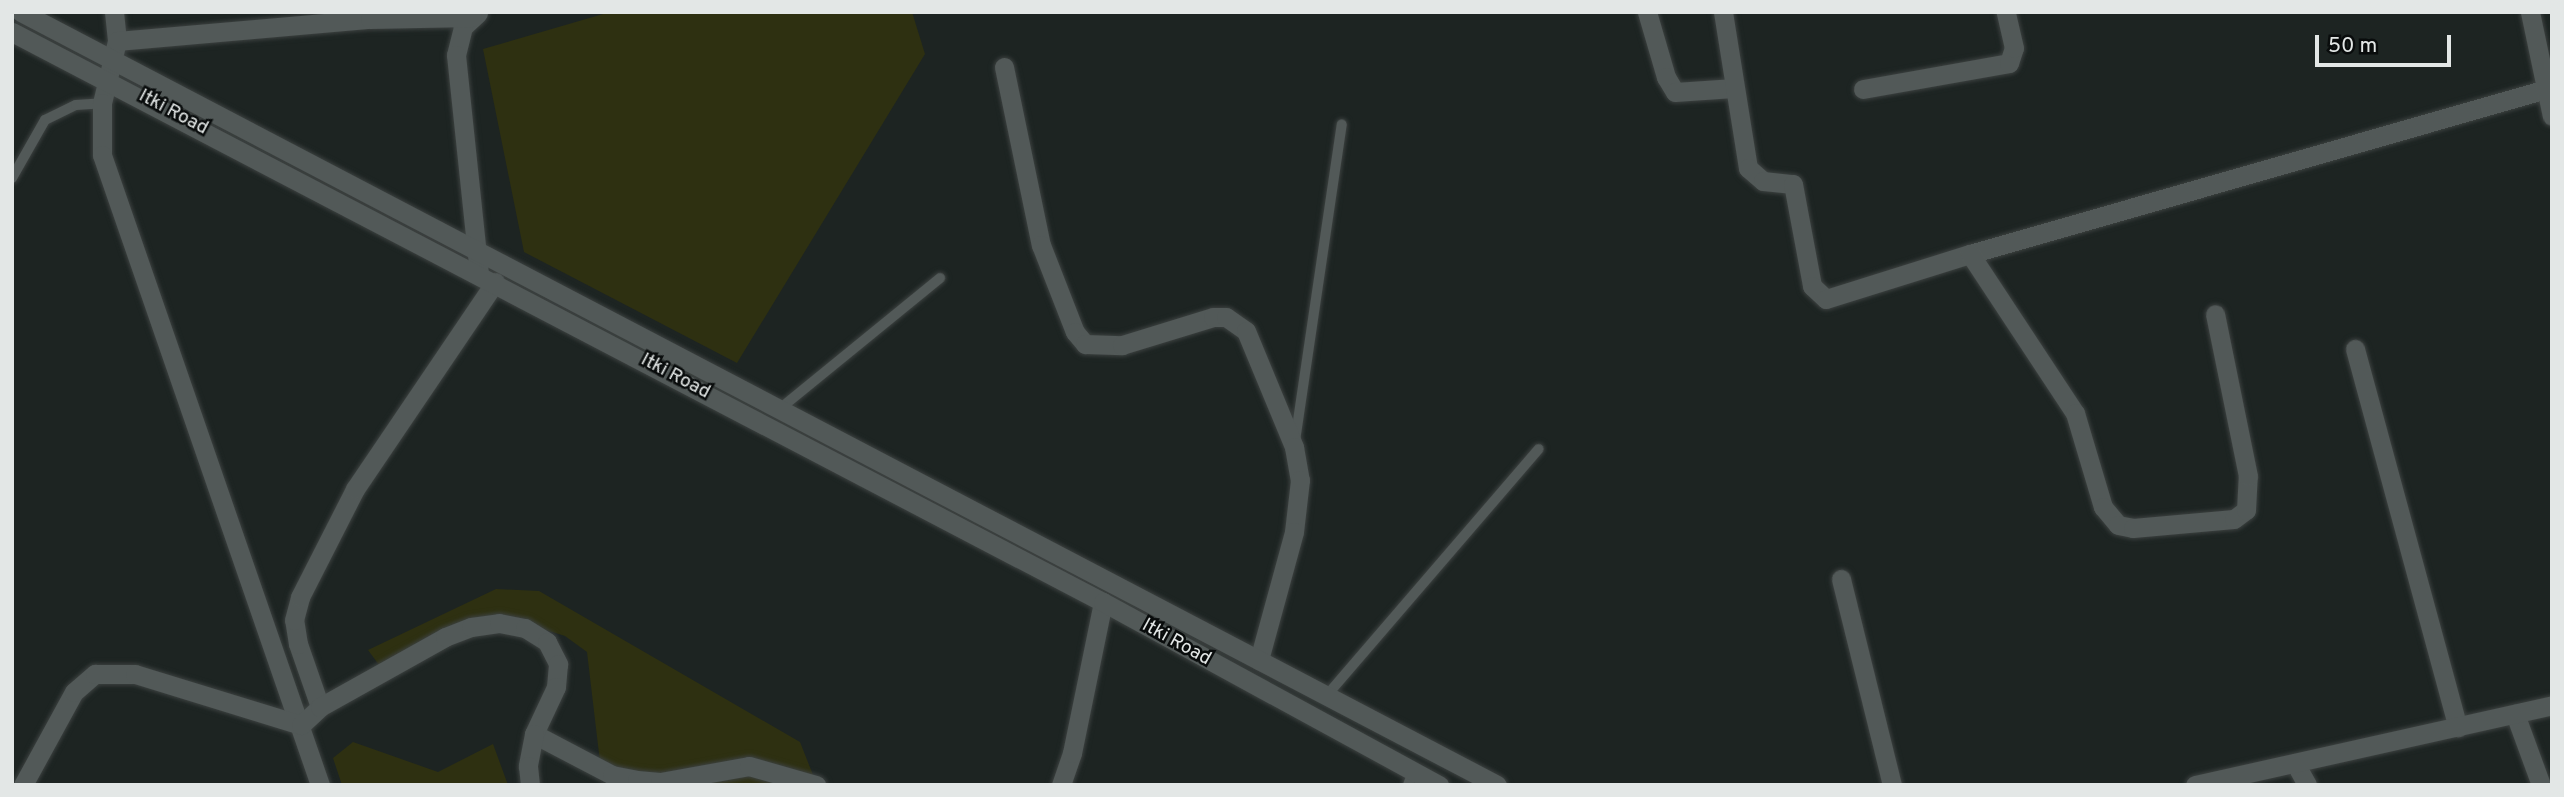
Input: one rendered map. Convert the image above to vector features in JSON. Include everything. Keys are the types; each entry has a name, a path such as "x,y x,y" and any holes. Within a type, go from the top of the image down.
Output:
{"street":[{"path":"22,12 116,50 476,249 782,407 1497,785"},
{"path":"114,12 116,50 102,103 102,155 302,725 320,785"},
{"path":"1647,12 1666,78 1675,92 1734,88"},
{"path":"1723,12 1748,167 1763,181 1793,184 1797,192 1812,285 1818,295 1836,299 1970,254 2546,89"},
{"path":"1863,89 2009,63 2014,48 2007,12"},
{"path":"2530,12 2552,116"},
{"path":"116,50 370,19 476,15"},
{"path":"320,707 298,645 295,620 300,597 355,489 487,277 476,249 456,55 463,27 476,15"},
{"name":"Itki Road","path":"12,32 110,80 1103,602 1391,759 1411,778 1439,785"},
{"path":"1004,67 1041,245 1075,332 1085,344 1122,345 1213,317 1238,322 1246,331 1294,447 1299,503 1259,660"},
{"path":"1970,254 2076,414 2102,507 2118,525 2133,528 2234,519 2246,510 2248,476 2215,314"},
{"path":"2355,349 2458,727"},
{"path":"1841,579 1892,785"},
{"path":"1061,785 1072,753 1103,602"},
{"path":"302,725 320,707 445,637 471,627 499,624 525,628 547,642 558,664 556,687 534,734 528,766 530,785"},
{"path":"23,785 74,692 95,674 135,674 302,725"},
{"path":"2195,785 2552,705"},
{"path":"2515,714 2541,785"},
{"path":"534,734 612,775 637,780 660,782 749,766 816,785"},
{"path":"2295,763 2306,785"}],"lane":[{"path":"12,178 45,120 76,105 102,103"},
{"path":"1294,447 1342,124"},
{"path":"782,407 940,278"},
{"path":"1328,694 1539,449"}],"green space":[{"path":"610,12 912,12 925,54 737,363 524,252 483,49"},
{"path":"496,589 539,591 800,742 817,785 611,785 600,762 587,652 565,636 508,618 382,669 368,650"},
{"path":"353,742 438,772 493,744 508,785 342,785 333,758"}]}
